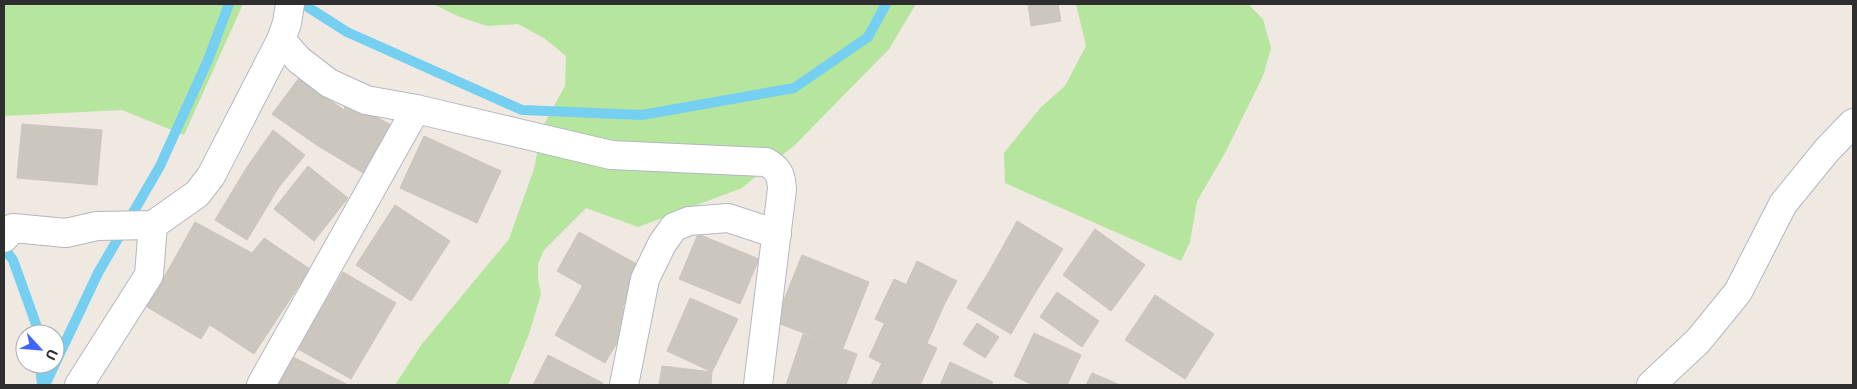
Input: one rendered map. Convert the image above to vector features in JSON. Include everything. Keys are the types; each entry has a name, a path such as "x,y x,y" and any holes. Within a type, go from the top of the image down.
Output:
{"street":[{"path":"286,22 299,60 330,83 366,100 416,109 611,155 766,162 775,167 781,175 782,189 758,385"},
{"path":"9,233 66,233 97,226 153,225 197,194 211,176 286,22"},
{"path":"261,385 416,109"},
{"path":"1651,385 1698,341 1738,292 1783,204 1827,150 1853,123"},
{"path":"624,385 645,279 662,244 674,227 689,221 728,218 776,234"},
{"path":"79,385 149,275 153,225"}],"green space":[{"path":"4,4 243,4 184,135 122,110 4,116"},
{"path":"433,4 916,4 889,49 796,144 742,188 638,227 586,208 544,250 538,264 541,294 529,334 508,385 395,385 422,344 509,239 534,169 542,128 565,86 566,56 544,38 518,24 487,26 460,17"},
{"path":"1076,4 1248,4 1263,19 1271,48 1263,76 1225,153 1197,201 1190,242 1181,261 1005,183 1004,153 1041,107 1065,86 1086,46"}],"building":[{"path":"1028,4 1058,4 1061,21 1031,26"},
{"path":"299,78 344,110 318,146 272,114"},
{"path":"346,101 397,128 370,177 318,146 344,110"},
{"path":"22,124 102,130 97,185 17,178"},
{"path":"273,130 305,155 279,187 247,167"},
{"path":"424,136 501,171 477,223 400,188"},
{"path":"308,166 348,198 314,241 274,209"},
{"path":"247,167 279,187 247,240 215,220"},
{"path":"395,205 450,241 411,301 356,265"},
{"path":"1017,221 1063,249 1035,293 991,268"},
{"path":"195,222 252,253 226,297 171,265"},
{"path":"1095,229 1145,265 1111,311 1063,275"},
{"path":"579,232 644,268 622,308 557,271"},
{"path":"698,234 759,259 740,304 679,279"},
{"path":"264,238 310,269 254,354 210,325 252,253"},
{"path":"802,255 869,282 843,348 775,322"},
{"path":"917,261 957,281 945,303 906,285"},
{"path":"171,265 226,297 201,339 147,307"},
{"path":"991,268 1035,293 1011,334 967,308"},
{"path":"343,272 396,303 351,379 298,349"},
{"path":"894,279 945,303 927,343 875,319"},
{"path":"583,285 634,314 605,363 555,335"},
{"path":"1057,292 1099,321 1082,347 1040,317"},
{"path":"1155,295 1214,334 1185,379 1125,340"},
{"path":"690,298 738,319 712,372 667,351"},
{"path":"977,323 999,337 985,358 963,344"},
{"path":"884,324 937,348 921,383 869,357"},
{"path":"1034,333 1081,355 1067,385 1033,385 1014,376"},
{"path":"803,334 857,354 846,385 786,385"},
{"path":"548,355 603,383 602,385 533,385"},
{"path":"291,356 348,385 275,385"},
{"path":"950,362 993,382 991,385 940,385"},
{"path":"882,363 921,383 920,385 871,385"},
{"path":"662,366 712,372 711,385 659,385"},
{"path":"1092,373 1120,385 1086,385"}],"waterway":[{"path":"45,385 98,273 160,166 208,60 229,4"},
{"path":"303,4 347,32 522,110 642,115 794,88 868,37 886,4"},
{"path":"4,248 13,260 36,324"},
{"path":"41,374 42,385"}]}
